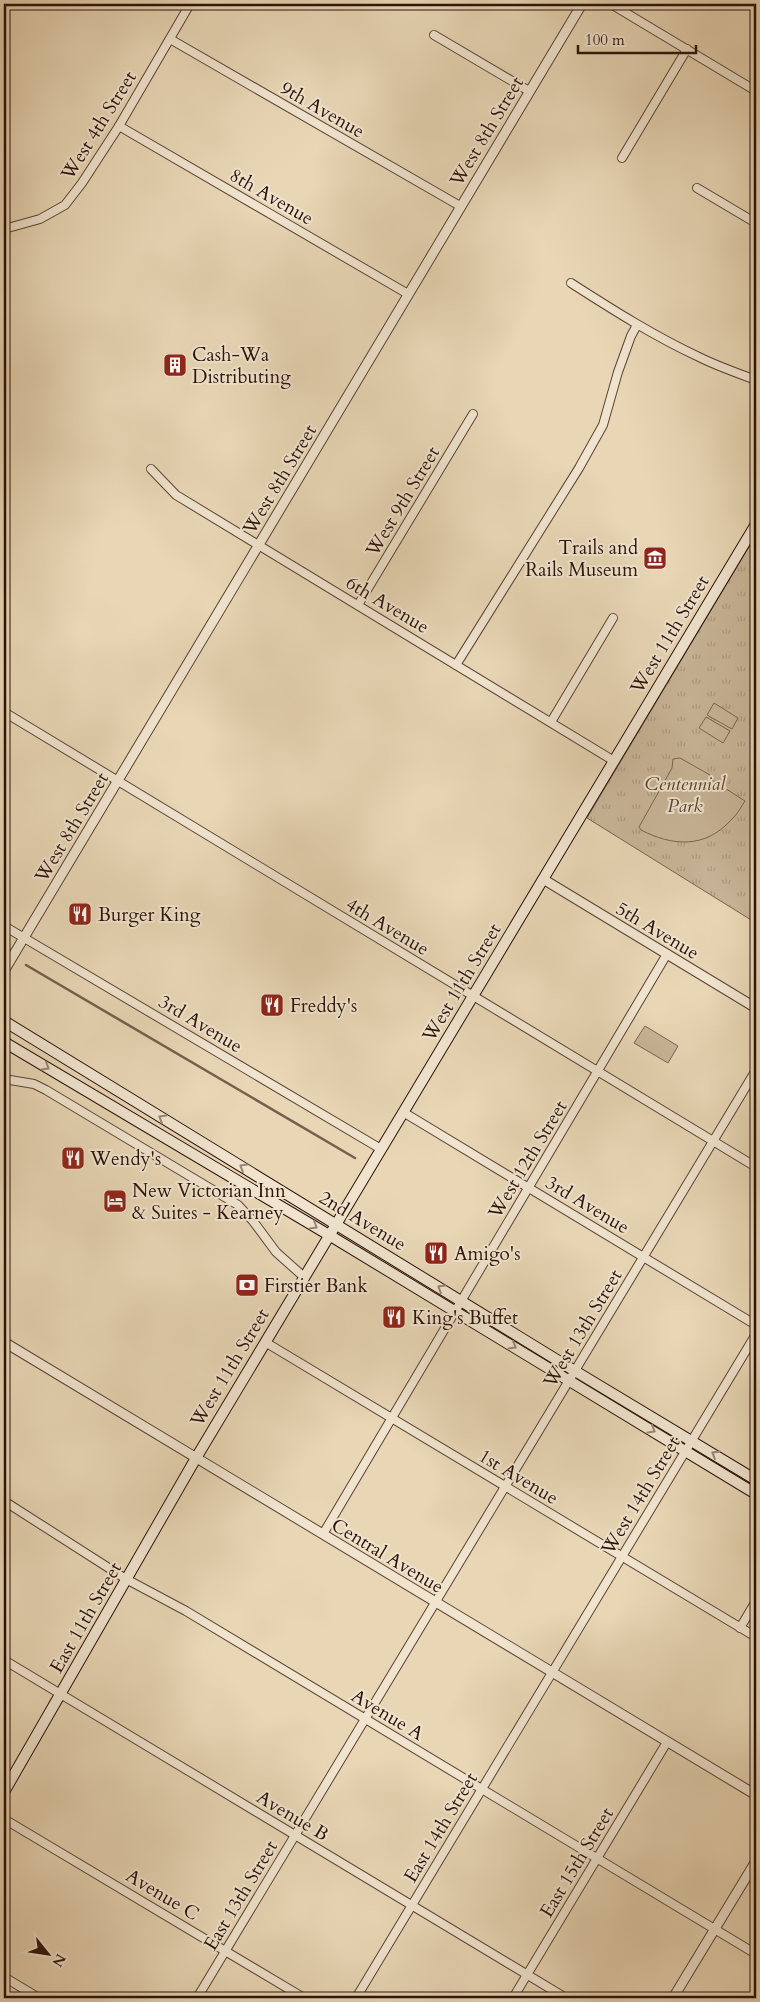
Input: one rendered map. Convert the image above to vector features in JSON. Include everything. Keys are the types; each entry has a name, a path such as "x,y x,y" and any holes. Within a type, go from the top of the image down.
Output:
{"main road":[{"name":"West 11th Street","path":"196,1458 756,524"},
{"name":"2nd Avenue","path":"4,1021 462,1300 574,1371 756,1480"},
{"name":"2nd Avenue","path":"4,1042 329,1235 756,1494"},
{"name":"East 11th Street","path":"4,1792 196,1458"}],"street":[{"name":"West 4th Street","path":"4,229 40,219 65,205 82,183 119,126 190,4"},
{"name":"West 8th Street","path":"4,971 582,4"},
{"path":"611,4 756,91"},
{"path":"434,35 529,91"},
{"name":"9th Avenue","path":"170,39 460,206"},
{"path":"622,158 687,50"},
{"name":"8th Avenue","path":"119,126 408,294"},
{"path":"697,188 756,224"},
{"path":"571,283 638,325 679,347 700,358 756,380"},
{"path":"456,664 579,468 603,425 618,372 631,336 638,325"},
{"name":"West 9th Street","path":"358,605 473,414"},
{"name":"6th Avenue","path":"151,468 176,496 614,761"},
{"path":"551,722 614,618"},
{"name":"4th Avenue","path":"4,712 756,1167"},
{"name":"5th Avenue","path":"543,879 756,1008"},
{"name":"3rd Avenue","path":"4,926 381,1149"},
{"name":"West 12th Street","path":"323,1534 667,954"},
{"name":"West 13th Street","path":"435,1602 756,1070"},
{"path":"4,1079 34,1084 46,1090 238,1205 254,1221 276,1252 304,1277"},
{"name":"3rd Avenue","path":"403,1112 756,1325"},
{"name":"West 14th Street","path":"552,1672 756,1334"},
{"name":"Central Avenue","path":"4,1342 756,1795"},
{"name":"1st Avenue","path":"265,1342 756,1637"},
{"name":"Avenue A","path":"5,1505 126,1579 186,1611 365,1718 756,1954"},
{"path":"740,1628 756,1601"},
{"name":"East 13th Street","path":"197,1998 435,1602"},
{"name":"Avenue B","path":"4,1660 566,1998"},
{"name":"East 14th Street","path":"356,1998 552,1672"},
{"name":"East 15th Street","path":"513,1998 667,1742"},
{"name":"Avenue C","path":"4,1819 304,1998"},
{"path":"673,1998 756,1861"},
{"path":"4,1977 39,1998"}],"green space":[{"name":"Centennial Park","path":"756,535 756,923 587,818"},
{"path":"714,703 738,718 732,729 707,715"},
{"path":"706,717 730,731 723,743 699,728"},
{"path":"680,758 710,775 712,780 745,801 735,816 721,829 710,836 688,842 664,839 641,830 639,827 672,768 673,759"},
{"path":"645,1026 678,1046 668,1063 634,1043"}],"waterway":[{"path":"26,965 355,1158"}],"place":[{"name":"Cash-Wa Distributing","path":"175,365"},
{"name":"Trails and Rails Museum","path":"655,558"},
{"name":"Burger King","path":"80,914"},
{"name":"Freddy's","path":"272,1005"},
{"name":"Wendy's","path":"73,1158"},
{"name":"New Victorian Inn & Suites - Kearney","path":"115,1201"},
{"name":"Amigo's","path":"436,1253"},
{"name":"Firstier Bank","path":"247,1285"},
{"name":"King's Buffet","path":"394,1317"}]}
